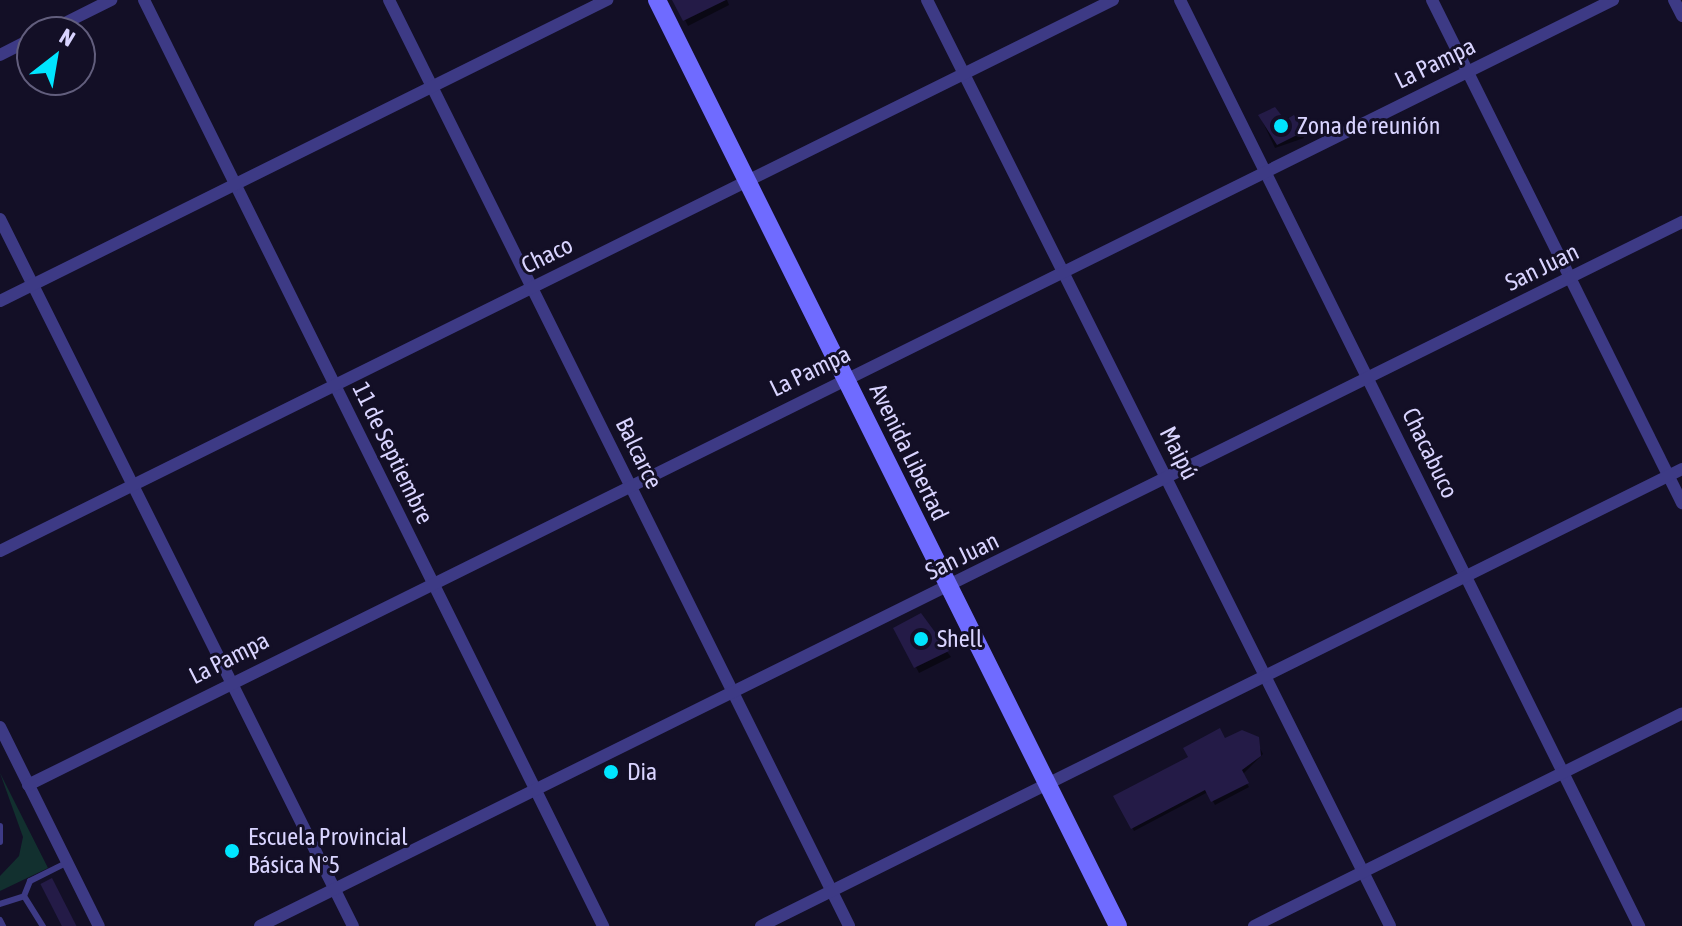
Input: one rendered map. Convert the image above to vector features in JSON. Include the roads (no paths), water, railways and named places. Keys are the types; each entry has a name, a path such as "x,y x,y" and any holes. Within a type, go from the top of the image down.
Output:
{"main road":[{"name":"Avenida Libertad","path":"657,0 1118,926"}],"street":[{"path":"79,16 111,0"},
{"name":"11 de Septiembre","path":"144,0 603,926"},
{"name":"Balcarce","path":"389,0 849,926"},
{"path":"0,301 607,0"},
{"name":"Maipú","path":"927,0 1390,926"},
{"name":"Chaco","path":"0,551 1113,0"},
{"name":"Chacabuco","path":"1180,0 1639,926"},
{"path":"1432,0 1682,503"},
{"name":"La Pampa","path":"28,785 432,581 1613,0"},
{"path":"1674,0 1682,16"},
{"path":"0,219 353,926"},
{"name":"San Juan","path":"260,926 1682,222"},
{"path":"761,926 1682,469"},
{"path":"1254,926 1682,714"},
{"path":"0,727 99,926"}],"lane":[{"path":"0,826 0,842"},
{"path":"0,904 24,896 30,881 67,863"},
{"path":"24,896 43,926"},
{"path":"0,920 3,926"}],"place":[{"name":"Zona de reunión","path":"1281,126"},
{"name":"Shell","path":"921,639"},
{"name":"Dia","path":"611,772"},
{"name":"Escuela Provincial Básica N°5","path":"232,851"}]}
